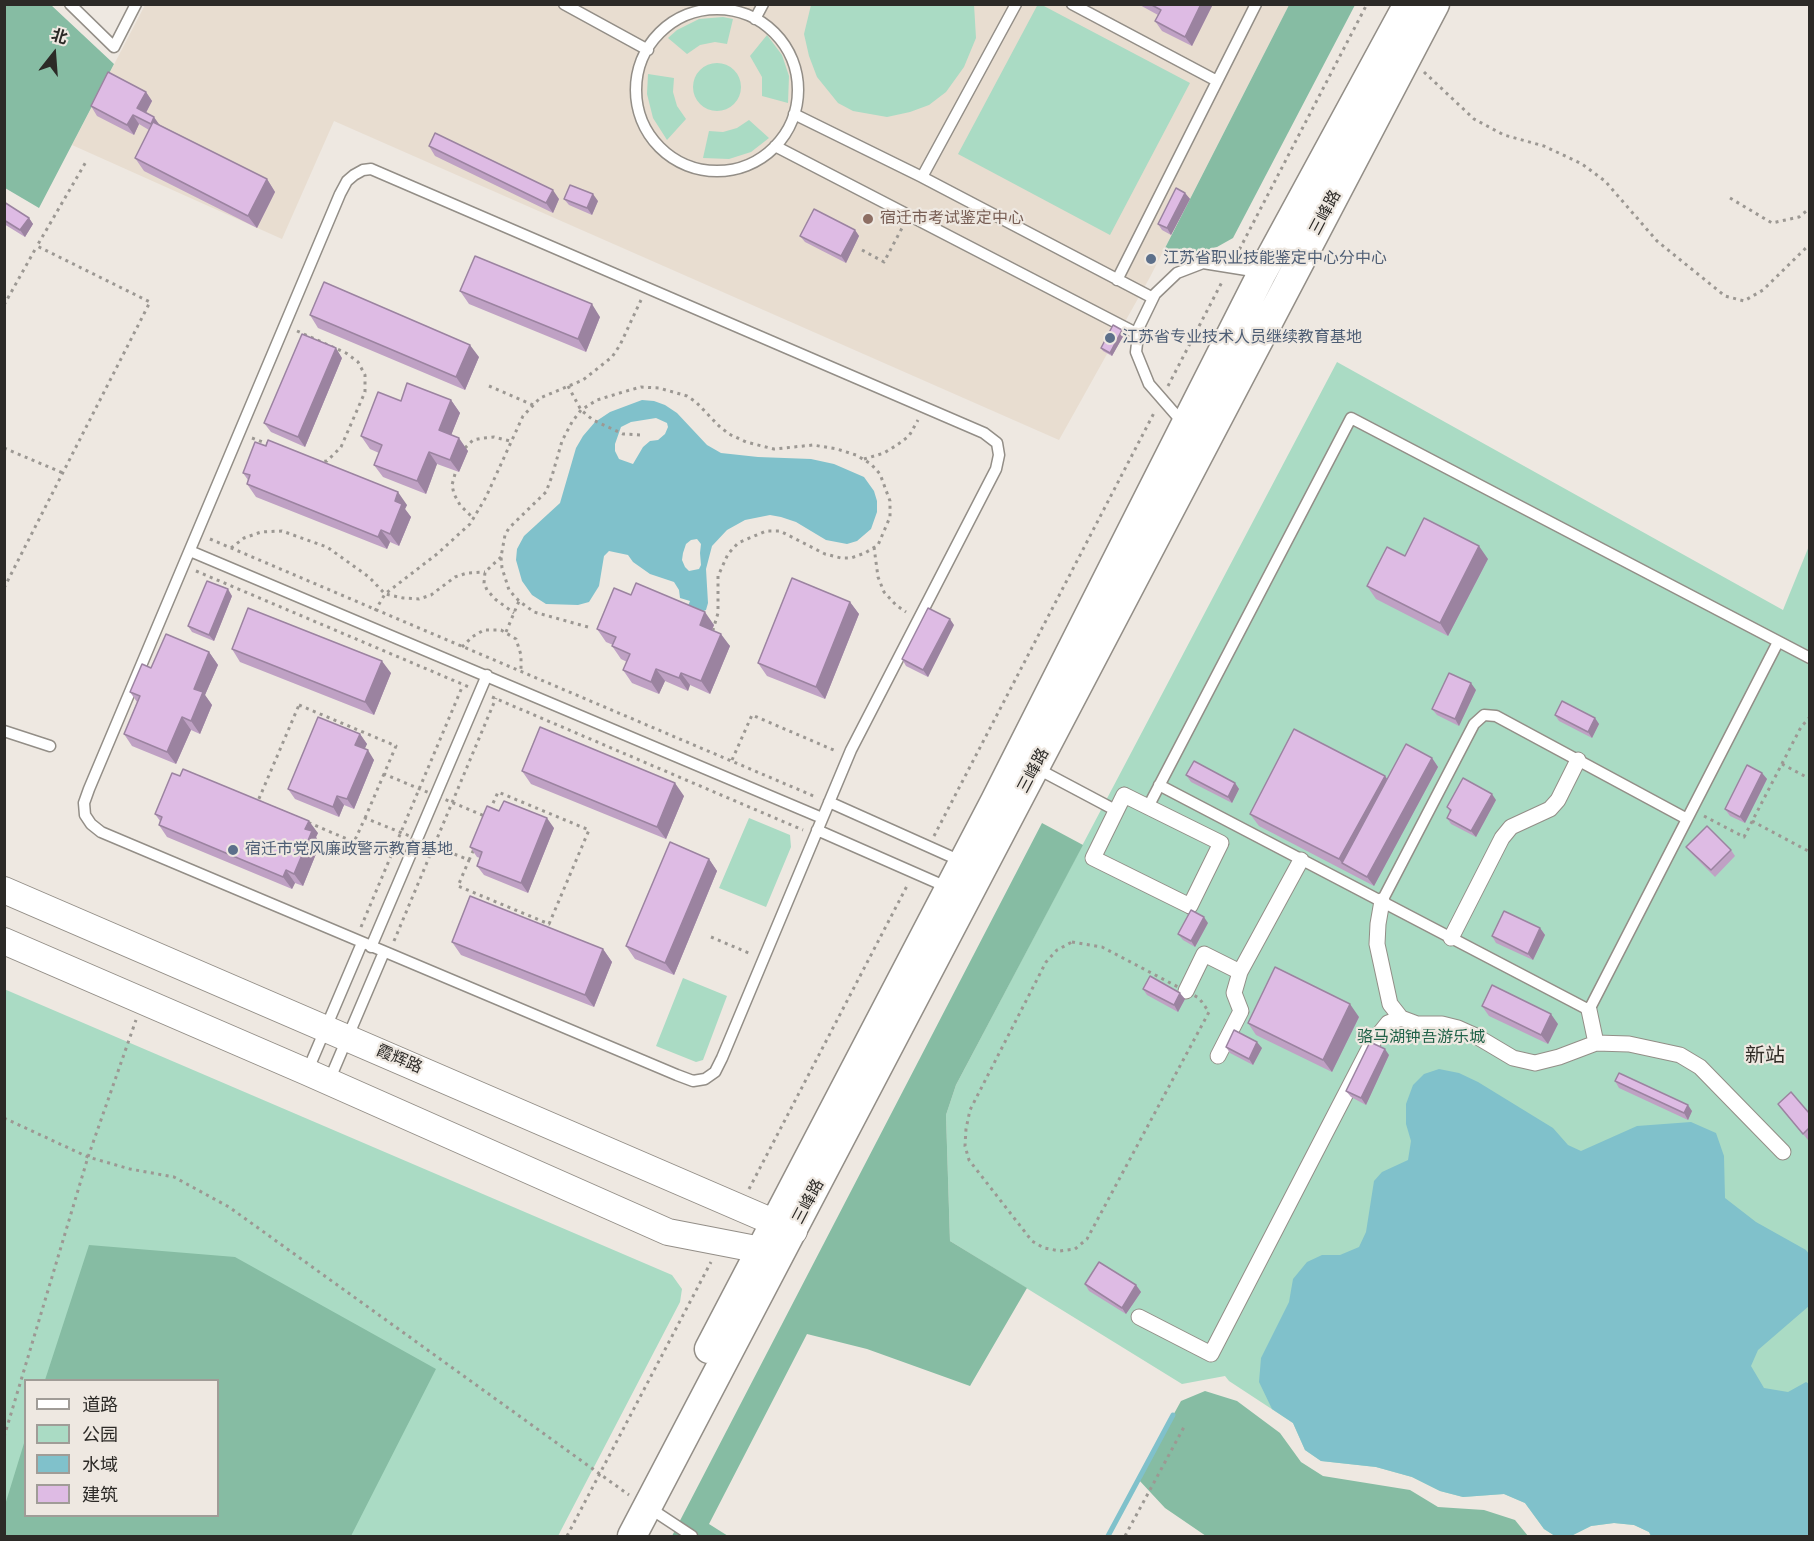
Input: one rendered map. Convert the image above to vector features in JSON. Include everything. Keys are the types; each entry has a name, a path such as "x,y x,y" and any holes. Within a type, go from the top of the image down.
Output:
{"main road":[{"name":"三峰路","path":"1027,763 1185,425 1262,273 1408,4"},
{"name":"三峰路","path":"611,1536 640,1502 1027,763 1435,4"},
{"name":"三峰路","path":"632,1536 640,1502"}],"street":[{"path":"1451,938 1502,838 1511,827 1550,809 1578,760"},
{"path":"1125,795 1148,807 1221,843 1190,906 1093,858 1125,795"},
{"path":"1218,1056 1241,1011 1234,993 1240,972 1301,860"},
{"name":"霞辉路","path":"4,890 784,1227"},
{"path":"1382,901 1377,944 1390,1004 1401,1018 1417,1024 1442,1024 1458,1028 1513,1058 1535,1063 1583,1050 1596,1043 1629,1044 1680,1055 1700,1067 1783,1152"},
{"path":"4,941 668,1232 770,1254"},
{"path":"1186,991 1204,954 1240,972"},
{"path":"1589,1010 1596,1043"},
{"path":"1138,1317 1211,1354 1372,1043 1388,1023 1401,1018"}],"lane":[{"path":"70,4 114,47 136,4"},
{"path":"564,4 648,50"},
{"path":"755,19 763,4"},
{"path":"922,177 1016,4"},
{"path":"1072,4 1217,81"},
{"path":"1117,280 1256,4"},
{"path":"703,10 730,10 755,19 777,35 791,57 798,83 794,114 786,134 768,154 745,167 718,172 692,168 668,155 650,136 639,112 636,85 642,58 648,50 656,36 678,19 703,10"},
{"path":"794,114 922,177 1153,298"},
{"path":"775,146 1138,334"},
{"path":"363,170 383,172 646,287 984,433 997,443 999,455 996,469 848,757 715,1072 705,1079 693,1081 100,832 85,815 84,803 347,181 363,170"},
{"path":"1185,425 1149,384 1136,352 1139,327 1155,294 1177,273 1203,263 1262,273"},
{"path":"1148,807 1351,418 1809,658"},
{"path":"190,551 822,818"},
{"path":"1159,785 1589,1010 1778,642"},
{"path":"318,1077 336,1033 363,943 487,675"},
{"path":"1382,901 1474,724 1484,716 1496,716 1578,760 1690,814"},
{"path":"4,731 50,746"},
{"path":"1027,763 1117,811"},
{"path":"829,802 973,866"},
{"path":"816,833 960,892"},
{"path":"318,1077 336,1033 386,953"},
{"path":"640,1502 692,1536"}],"path":[{"path":"928,846 1366,4"},
{"path":"1422,70 1474,120 1504,135 1544,146 1582,164 1605,181 1657,241 1725,296 1744,301 1763,290 1809,244"},
{"path":"4,305 87,160"},
{"path":"1730,198 1772,223 1798,217 1809,208"},
{"path":"862,250 884,262 908,216"},
{"path":"4,588 150,302 37,246"},
{"path":"369,626 385,594 437,554 474,519 523,416 540,398 583,380 612,357 620,345 646,287"},
{"path":"285,325 346,353 358,362 365,375 365,392 341,447 327,461 316,463"},
{"path":"489,386 533,405"},
{"path":"568,386 581,410 592,420 623,434 641,435"},
{"path":"588,627 534,612 509,590 501,557 505,535 509,528 546,492 562,441 581,410 597,400 641,387 659,388 687,396 729,434 752,444 774,449 813,445 856,455 864,459 880,474 890,501 890,517 884,534 874,547 851,558 825,554 780,531 766,531 738,543 728,554 718,576 718,613 713,630"},
{"path":"864,459 884,453 909,436 924,408"},
{"path":"240,433 271,446"},
{"path":"465,448 474,440 483,438 494,437 510,441"},
{"path":"4,448 63,473"},
{"path":"455,474 452,485 454,494 460,505 474,519"},
{"path":"231,548 244,538 261,532 282,531 327,547 369,578 385,594 419,599 430,595 455,577 467,573 485,572 501,557"},
{"path":"197,533 829,802"},
{"path":"874,547 878,578 884,592 896,605 918,619"},
{"path":"183,566 816,833"},
{"path":"485,572 484,583 487,590 514,613"},
{"path":"507,632 519,601"},
{"path":"462,646 484,630 492,628 507,632 516,639 520,647 520,671"},
{"path":"363,943 477,653"},
{"path":"386,953 509,666"},
{"path":"726,777 752,715 848,757"},
{"path":"1690,814 1743,837 1801,727 1809,717"},
{"path":"1782,764 1809,779"},
{"path":"365,818 384,774"},
{"path":"1752,821 1809,852"},
{"path":"469,860 478,838"},
{"path":"739,1208 915,873"},
{"path":"711,938 763,958"},
{"path":"1072,942 1086,943 1102,947 1186,991 1199,998 1209,1012 1087,1239 1075,1249 1060,1251 1044,1248 1032,1241 969,1160 965,1137 970,1110 1046,962 1057,950 1072,942"},
{"path":"4,1437 88,1157 142,1001"},
{"path":"4,1118 88,1157 130,1169 174,1177 229,1207 640,1502"},
{"path":"567,1536 721,1242"},
{"path":"1125,1536 1184,1427"}],"shaded area":[{"name":"宿迁市考试鉴定中心","path":"145,5 1289,5 1150,277 1059,440 334,121 282,239 72,145"}],"green space":[{"path":"974,4 976,38 964,67 946,92 929,105 887,117 853,111 838,103 817,77 804,34 811,5"},
{"path":"1038,4 1190,83 1110,235 958,154"},
{"path":"5,5 51,5 114,64 39,208 5,188"},
{"path":"1289,5 1355,5 1233,238 1217,247 1190,255 1165,248"},
{"path":"723,17 733,19 727,44 715,42 700,45 687,54 668,38 677,30 699,19"},
{"path":"767,35 782,55 789,76 788,103 762,96 762,77 750,56"},
{"path":"712,63 722,63 737,73 741,87 740,96 731,107 722,111 712,111 697,101 693,92 693,82 703,67"},
{"path":"648,74 674,78 673,92 677,106 686,119 667,140 653,118 647,94"},
{"path":"749,120 769,138 751,152 729,159 703,158 709,131 723,132 737,128"},
{"name":"骆马湖钟吾游乐城","path":"1337,362 1783,610 1809,546 1809,1536 1651,1536 1649,1532 1634,1525 1614,1523 1591,1526 1571,1536 1555,1536 1544,1529 1525,1503 1504,1494 1463,1497 1440,1491 1412,1477 1376,1467 1321,1461 1305,1450 1293,1423 1229,1381 1225,1376 1182,1384 950,1241 946,1115 956,1085"},
{"path":"749,818 790,835 791,847 766,907 719,888"},
{"path":"1042,823 1083,845 956,1085 946,1115 950,1241 1027,1288 970,1386 867,1349 807,1334 709,1524 728,1536 672,1536"},
{"path":"683,978 727,996 703,1060 696,1062 656,1046"},
{"path":"4,989 672,1275 682,1289 680,1302 558,1536 5,1536"},
{"path":"89,1245 235,1257 436,1369 351,1536 5,1536 5,1505 24,1443 24,1517 219,1517 219,1379 45,1379"},
{"path":"1205,1391 1237,1401 1280,1433 1301,1462 1323,1476 1410,1490 1438,1507 1484,1510 1515,1520 1528,1536 1206,1536 1165,1508 1138,1479 1181,1401"}],"water":[{"path":"642,400 654,401 677,413 707,445 721,453 811,459 834,464 864,477 874,491 877,501 877,512 871,529 857,541 847,544 826,540 796,522 781,517 770,515 745,520 727,530 712,546 706,569 708,603 706,610 699,613 687,609 690,601 680,598 679,590 674,582 650,574 633,562 628,555 609,551 604,556 599,586 589,602 578,605 546,604 532,595 522,581 516,560 517,549 524,536 560,503 576,448 595,422 610,412","holes":["656,418 667,423 665,434 643,447 633,464 619,459 615,451 615,444 621,427 631,422","697,539 701,544 701,565 699,569 689,571 682,560 683,553 686,544"]},
{"path":"1439,1069 1459,1073 1478,1082 1553,1128 1568,1145 1581,1151 1637,1126 1691,1122 1716,1133 1724,1156 1725,1198 1756,1222 1806,1250 1809,1254 1809,1306 1758,1350 1751,1366 1764,1388 1788,1392 1806,1382 1809,1384 1809,1536 1651,1536 1649,1532 1634,1525 1614,1523 1591,1526 1571,1536 1555,1536 1544,1529 1525,1503 1504,1494 1463,1497 1440,1491 1412,1477 1376,1467 1321,1461 1305,1450 1293,1423 1272,1409 1259,1382 1261,1358 1289,1302 1293,1279 1307,1262 1322,1255 1340,1255 1359,1247 1366,1232 1374,1181 1382,1172 1408,1160 1411,1141 1406,1124 1406,1104 1413,1085 1424,1074"}],"building":[{"path":"1150,4 1201,4 1185,37 1155,21 1161,10"},
{"path":"108,72 146,92 137,108 154,117 151,124 133,115 127,125 91,106"},
{"path":"153,122 267,179 248,216 135,158"},
{"path":"435,133 553,190 546,203 429,146"},
{"path":"570,185 593,194 587,208 564,199"},
{"path":"1176,188 1185,193 1167,228 1158,224"},
{"path":"4,202 29,218 20,230 4,220"},
{"path":"814,209 855,230 841,256 800,236"},
{"path":"475,256 592,304 578,339 460,291"},
{"path":"324,282 470,345 456,377 310,315"},
{"path":"1113,325 1122,330 1110,353 1101,348"},
{"path":"302,334 336,348 298,437 264,423"},
{"path":"407,383 451,400 439,430 459,438 450,460 429,452 417,481 374,465 382,445 361,436 378,392 401,401"},
{"path":"268,440 398,492 395,501 402,504 390,534 381,530 378,537 247,484 250,475 243,473 255,442 266,446"},
{"path":"1424,518 1479,546 1440,623 1367,586 1387,547 1405,556"},
{"path":"792,578 850,602 816,687 758,663"},
{"path":"207,581 228,589 209,635 188,626"},
{"path":"636,583 705,612 700,625 721,634 701,681 681,673 679,678 656,669 651,682 623,670 630,654 612,646 616,637 597,629 614,588 631,595"},
{"path":"248,608 382,661 365,702 232,649"},
{"path":"928,608 950,619 923,670 902,659"},
{"path":"166,634 209,652 194,689 203,692 191,721 182,717 167,752 124,734 140,696 130,692 142,664 151,668"},
{"path":"1449,673 1471,683 1455,719 1432,709"},
{"path":"1562,701 1595,718 1588,732 1555,715"},
{"path":"318,717 360,734 355,745 368,750 347,799 337,796 333,807 288,789"},
{"path":"540,727 675,783 657,827 522,771"},
{"path":"1294,729 1385,776 1339,859 1250,814"},
{"path":"1406,744 1432,758 1367,877 1342,863"},
{"path":"1194,761 1235,783 1228,797 1186,775"},
{"path":"1747,765 1762,773 1740,817 1725,809"},
{"path":"183,769 309,821 305,829 312,831 294,874 286,870 283,877 159,825 162,817 155,814 172,773 180,776"},
{"path":"1463,778 1492,794 1471,831 1447,818 1451,810 1447,807"},
{"path":"504,801 547,818 521,883 477,866 482,852 470,847 487,806 499,811"},
{"path":"1707,826 1731,850 1711,870 1686,847"},
{"path":"670,842 709,859 665,963 626,946"},
{"path":"470,896 603,949 585,995 452,942"},
{"path":"1191,910 1204,917 1191,941 1178,934"},
{"path":"1504,911 1540,928 1528,954 1492,936"},
{"path":"1275,967 1350,1004 1323,1060 1248,1023"},
{"path":"1150,976 1180,993 1174,1005 1143,989"},
{"path":"1492,985 1551,1014 1541,1035 1482,1006"},
{"path":"1234,1030 1257,1042 1249,1059 1226,1047"},
{"path":"1370,1042 1385,1049 1361,1098 1346,1091"},
{"path":"1619,1073 1688,1105 1684,1113 1615,1081"},
{"path":"1791,1092 1809,1113 1809,1128 1803,1134 1778,1104"},
{"path":"1099,1262 1136,1285 1122,1308 1085,1284"}],"waterway":[{"path":"1108,1536 1173,1415"}],"place":[{"name":"宿迁市考试鉴定中心","path":"868,219"},
{"name":"江苏省职业技能鉴定中心分中心","path":"1151,259"},
{"name":"江苏省专业技术人员继续教育基地","path":"1110,338"},
{"name":"宿迁市党风廉政警示教育基地","path":"233,850"}],"district":[{"name":"新站","path":"1765,1057"}]}
